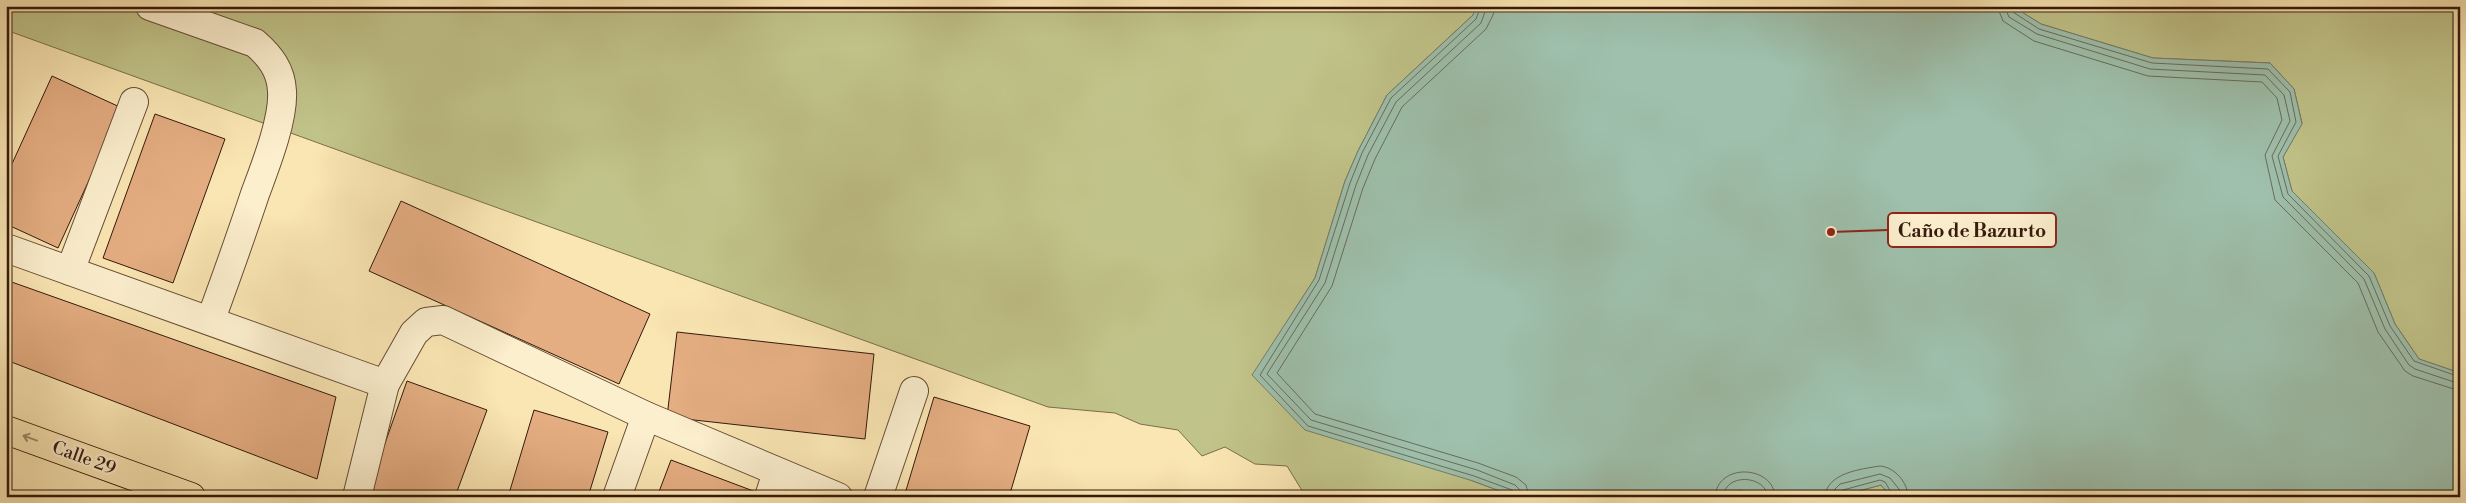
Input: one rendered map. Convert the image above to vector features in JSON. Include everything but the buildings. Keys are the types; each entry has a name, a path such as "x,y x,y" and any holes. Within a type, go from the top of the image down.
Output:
{"main road":[{"name":"Calle 29","path":"6,430 189,497"}],"lane":[{"path":"150,6 255,43 266,52 275,64 280,78 282,92 272,148 211,320"},
{"path":"70,271 134,102"},
{"path":"6,248 385,384"},
{"path":"357,497 385,384 414,333 426,322 443,320 646,416 773,484 838,497"},
{"path":"878,497 914,391"},
{"path":"617,497 646,416"}],"green space":[{"path":"6,6 1477,6 1473,15 1387,95 1345,181 1315,278 1253,375 1473,481 1516,497 1306,497 1287,466 1255,464 1225,447 1202,456 1178,430 1140,424 1115,413 1048,407 6,30"},
{"path":"2012,6 2460,6 2460,373 2419,359 2395,324 2374,273 2292,191 2283,157 2302,123 2294,89 2270,63 2153,58 2041,24"},
{"path":"1881,485 1891,497 1836,497"}],"water":[{"path":"1477,6 2012,6 2041,24 2153,58 2270,63 2294,89 2302,124 2283,157 2292,191 2374,273 2395,324 2419,359 2460,373 2460,497 1891,497 1881,485 1836,497 1765,497 1739,490 1732,497 1516,497 1473,481 1305,430 1252,375 1315,278 1345,181 1387,95 1473,15"}],"place":[{"name":"Caño de Bazurto","path":"1831,232"}]}
